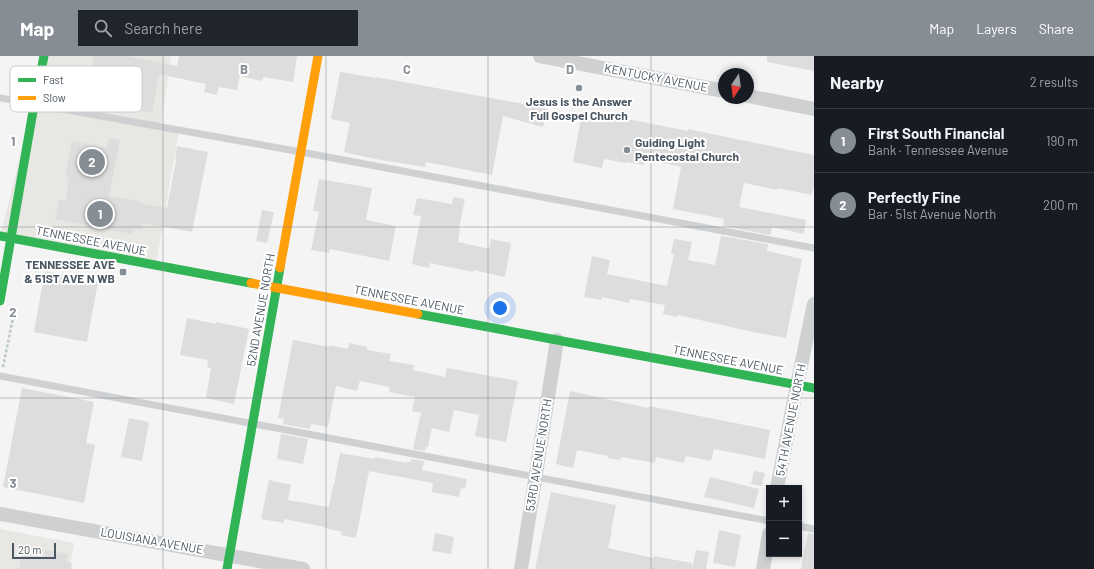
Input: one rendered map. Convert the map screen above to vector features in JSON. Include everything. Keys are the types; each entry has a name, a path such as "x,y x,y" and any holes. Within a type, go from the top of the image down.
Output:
{"street":[{"path":"42,66 44,56"},
{"name":"52ND AVENUE NORTH","path":"228,562 318,56"},
{"name":"KENTUCKY AVENUE","path":"540,56 718,90"},
{"path":"754,97 814,109"},
{"path":"0,301 33,112"},
{"name":"TENNESSEE AVENUE","path":"0,236 814,388"},
{"name":"54TH AVENUE NORTH","path":"779,485 814,304"},
{"name":"53RD AVENUE NORTH","path":"521,569 557,340"},
{"name":"LOUISIANA AVENUE","path":"0,514 228,562 303,569"},
{"path":"763,569 766,552"}],"lane":[{"path":"0,98 10,100"},
{"path":"74,112 301,152 814,248"},
{"path":"0,376 766,519"},
{"path":"802,527 814,529"}],"shaded area":[{"path":"45,56 171,56 161,127 179,130 156,265 0,236 31,112 142,112 142,66 42,66"},
{"path":"0,529 74,543 69,569 0,569"}],"building":[{"path":"94,56 126,56 177,66 179,56 297,56 293,82 263,77 262,81 240,76 237,90 219,87 217,95 204,92 206,84 159,74 152,113 142,111 142,66 92,66"},
{"path":"767,56 814,56 814,71 767,62"},
{"path":"340,72 525,103 548,109 543,127 503,116 492,175 426,162 425,167 375,159 344,152 350,123 331,119"},
{"path":"582,113 617,120 617,117 688,131 688,129 814,155 814,185 812,195 744,183 739,207 806,220 804,234 772,227 770,235 723,226 724,219 673,209 681,167 645,159 644,165 604,159 602,168 573,162"},
{"path":"109,138 120,140 109,196 167,208 176,160 177,146 208,152 192,232 143,223 141,229 133,229 132,234 55,219 59,200 66,200 69,177 65,177 72,141 107,148"},
{"path":"319,179 372,188 366,220 396,226 389,261 330,249 329,253 311,250 319,212 313,211"},
{"path":"453,197 465,199 458,242 489,249 491,239 511,243 505,277 430,263 429,268 412,264 421,216 413,215 417,198 452,204"},
{"path":"262,210 274,212 267,243 256,241"},
{"path":"721,236 768,244 767,251 802,259 786,338 678,315 677,317 663,314 665,305 630,299 629,303 602,297 601,300 584,297 592,256 610,260 607,274 667,286 674,254 671,253 674,239 692,242 688,260 715,265"},
{"path":"45,271 98,282 87,342 34,332"},
{"path":"187,318 249,329 234,404 206,398 211,368 207,367 208,360 180,355"},
{"path":"293,340 348,349 349,343 367,347 367,350 391,354 389,361 414,365 413,370 445,377 447,368 518,381 506,442 475,436 479,415 454,410 449,432 432,428 428,447 426,447 425,451 413,449 421,413 412,411 415,397 389,392 390,387 360,381 357,391 336,386 328,427 311,424 310,429 283,424 284,419 278,418"},
{"path":"22,388 94,402 86,443 95,445 84,503 3,487"},
{"path":"570,391 648,408 649,406 770,430 765,459 714,449 711,461 686,456 684,463 656,457 655,463 621,457 621,460 608,458 608,456 577,450 573,468 556,464"},
{"path":"129,418 149,422 142,461 121,457"},
{"path":"281,434 308,439 303,464 277,459"},
{"path":"340,453 374,459 375,457 407,463 407,461 410,462 411,459 424,461 422,470 467,479 465,489 461,488 459,497 432,492 433,483 369,471 356,538 341,535 342,532 325,527 284,519 284,523 261,519 269,480 291,485 288,500 329,507"},
{"path":"754,471 765,473 762,486 751,484"},
{"path":"710,477 759,489 754,508 704,497"},
{"path":"551,492 616,505 608,548 653,558 654,556 692,563 692,569 535,569"},
{"path":"719,530 741,535 735,567 713,563"},
{"path":"435,533 454,537 451,554 432,551"},
{"path":"808,533 814,534 814,569 801,569"},
{"path":"45,550 68,554 66,562 72,563 71,569 19,569 22,554 44,558"},
{"path":"696,550 709,552 706,569 692,569"}],"traffic: fast":[{"path":"42,66 44,56"},
{"path":"0,301 33,112"},
{"path":"0,236 251,283"},
{"path":"227,569 280,268"},
{"path":"418,314 814,388"}],"traffic: slow":[{"path":"280,268 318,56"},
{"path":"251,283 418,314"}],"place":[{"name":"Jesus is the Answer Full Gospel Church","path":"579,88"},
{"name":"Guiding Light Pentecostal Church","path":"627,150"},
{"name":"Perfectly Fine","path":"92,162"},
{"name":"First South Financial","path":"100,214"},
{"name":"TENNESSEE AVE & 51ST AVE N WB","path":"123,272"}]}
